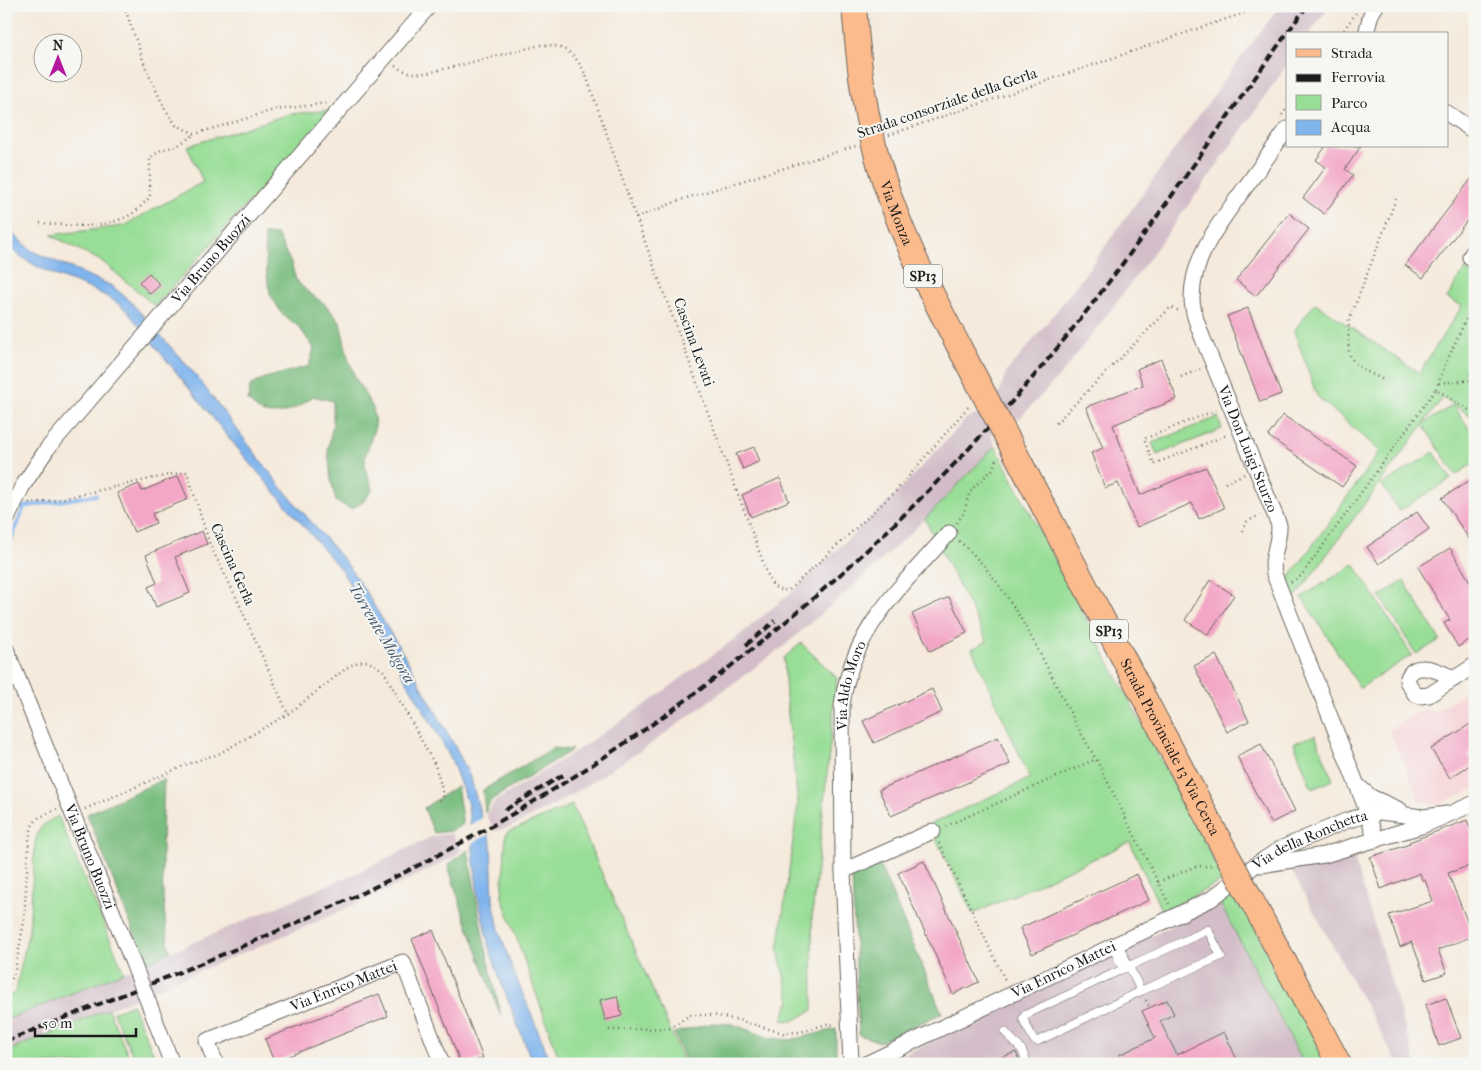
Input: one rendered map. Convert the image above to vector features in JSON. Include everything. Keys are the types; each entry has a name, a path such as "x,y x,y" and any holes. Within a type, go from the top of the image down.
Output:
{"main road":[{"name":"Via Monza","path":"854,6 860,69 873,141 888,192 906,240 986,412"},
{"name":"Strada Provinciale 13 Via Cerca","path":"986,412 1339,1064"}],"street":[{"name":"Via Bruno Buozzi","path":"6,521 27,480 47,449 428,6"},
{"path":"1367,32 1376,6"},
{"path":"1448,113 1475,132"},
{"name":"Via Don Luigi Sturzo","path":"1286,130 1206,244 1197,268 1192,298 1193,309 1203,339 1278,525 1278,538 1273,564 1280,590 1376,840"},
{"name":"Via Aldo Moro","path":"850,1064 843,871 843,692 851,663 865,633 949,533"},
{"name":"Via Bruno Buozzi","path":"6,649 172,1064"},
{"path":"1454,679 1475,665"},
{"path":"1356,785 1371,797 1412,816"},
{"name":"Via della Ronchetta","path":"1254,866 1290,859 1313,858 1424,825 1475,803"},
{"name":"Via della Ronchetta","path":"1254,866 1291,844 1343,821 1367,814 1387,812 1432,817 1447,814"},
{"path":"843,871 934,832"},
{"name":"Via Enrico Mattei","path":"866,1064 1175,917 1214,897 1254,866"},
{"name":"Via Enrico Mattei","path":"216,1064 207,1041 403,962 442,1064"}],"lane":[{"path":"1207,930 1221,956 1141,991 1038,1041 1034,1040 1024,1019 1025,1016 1126,967 1207,930"},
{"path":"1116,946 1141,991"},
{"path":"1005,1032 1022,1050 1028,1064"}],"path":[{"path":"124,6 165,109 176,125 195,134"},
{"name":"Strada consorziale della Gerla","path":"636,218 680,200 873,141 1264,6"},
{"path":"1342,32 1360,8"},
{"name":"Cascina Levati","path":"386,57 401,70 420,73 533,46 553,45 565,49 577,59 587,78 636,218 770,580 778,590 789,590 896,491 956,421 986,412"},
{"path":"40,222 71,226 104,224 130,215 150,197 150,158 161,150 177,146 195,134 274,110 320,103 344,104"},
{"path":"1382,379 1360,369 1350,359 1349,321 1396,199"},
{"path":"1280,590 1301,576 1436,389 1474,303"},
{"path":"1056,423 1171,307 1179,311"},
{"path":"1475,366 1470,372 1473,380 1475,404"},
{"path":"1181,378 1200,369"},
{"path":"1439,383 1473,380"},
{"path":"1436,389 1475,414"},
{"path":"1217,410 1144,439 1154,464 1227,435"},
{"path":"995,461 992,470 969,494 962,516 949,533 961,542 994,577 1033,640 1083,738 1096,759 1175,917"},
{"name":"Cascina Gerla","path":"13,505 56,500 187,472 210,545 237,599 288,714"},
{"path":"1225,483 1243,475"},
{"path":"1243,531 1246,522 1260,515"},
{"path":"6,987 11,982 15,970 24,922 29,839 32,826 38,818 70,809 207,757 217,755 288,714 353,664 367,661 383,670 435,765 443,797 438,803"},
{"path":"1012,995 934,832 1096,759"},
{"path":"1158,882 1197,866"},
{"path":"610,1030 670,1028 690,1015 713,1015 783,1033 800,1032 827,1024 838,1025 849,1034"}],"shaded area":[{"path":"1280,6 1330,6 1310,32 1286,32 1286,66 1209,177 1114,306 1062,373 1019,419 1009,413 991,435 995,446 925,519 859,581 784,646 648,746 568,797 511,827 495,831 486,815 494,802 573,753 649,702 741,634 793,591 895,495 967,418 980,414 999,393 1006,373 1091,266 1235,65"},
{"path":"1475,685 1475,789 1435,805 1419,801 1389,730 1424,709 1435,712"},
{"path":"452,834 461,850 454,857 386,891 6,1052 6,1020 361,871 431,837"},
{"path":"1354,858 1416,1064 1398,1064 1291,870"},
{"path":"1220,903 1304,1064 884,1064"}],"green space":[{"path":"332,110 155,306 103,262 51,235 123,226 203,182 187,146 290,114"},
{"path":"264,235 277,235 291,263 296,280 308,292 326,305 340,322 348,358 356,379 373,408 375,426 365,457 365,469 372,491 363,502 351,509 336,501 331,480 328,450 333,423 333,401 313,396 290,410 271,414 261,411 248,401 250,386 265,378 309,366 314,348 299,327 282,314 270,294"},
{"path":"1465,269 1475,277 1475,415 1473,417 1443,398 1423,424 1453,405 1475,437 1475,462 1456,475 1423,425 1294,599 1287,581 1380,451 1317,396 1294,331 1315,303 1419,373 1462,306 1447,298"},
{"path":"1218,417 1222,429 1157,455 1152,443"},
{"path":"995,446 1224,880 1162,912 1130,842 973,914 929,825 1030,778 972,649 987,641 925,519"},
{"path":"1434,452 1451,479 1399,511 1382,485"},
{"path":"1354,564 1412,655 1360,688 1302,597"},
{"path":"1404,581 1440,640 1416,654 1380,596"},
{"path":"801,643 837,678 812,917 813,1010 793,1021 782,1020 790,1000 778,951 798,804 786,697 784,658"},
{"path":"1315,735 1333,780 1312,789 1294,743"},
{"path":"553,748 572,750 491,800 485,813 483,790"},
{"path":"164,779 163,888 170,952 146,963 87,814"},
{"path":"457,786 463,824 451,831 434,833 424,808"},
{"path":"572,805 685,1064 561,1064 502,897 506,833"},
{"path":"58,816 124,972 6,1020 6,997 15,993 29,930 35,843 42,826"},
{"path":"468,850 483,936 501,1016 464,916 448,865"},
{"path":"879,863 942,1013 880,1042 859,1035 852,876"},
{"path":"1235,891 1329,1064 1304,1064 1220,903"},
{"path":"132,1004 158,1064 137,1064 113,1012"},
{"path":"108,1009 132,1064 6,1064 6,1052"},
{"path":"713,1023 732,1024 770,1038 790,1040 836,1029 836,1060 830,1064 687,1064 674,1033"}],"water":[{"name":"Torrente Molgora","path":"6,228 32,251 112,286 129,300 193,372 278,483 347,564 367,594 407,660 471,779 481,816 491,842 493,900 499,930 512,968 544,1045 549,1064 533,1064 489,947 478,896 468,805 452,761 342,571 233,443 127,311 109,298 56,276 20,256 6,245"}],"pier":[{"path":"484,817 491,833 469,845 468,826"}],"building":[{"path":"1325,148 1360,148 1345,169 1353,175 1324,214 1303,198 1326,167 1316,160"},
{"path":"1475,174 1475,210 1423,278 1405,265"},
{"path":"1289,213 1309,229 1256,296 1236,280"},
{"path":"149,273 160,285 150,294 139,282"},
{"path":"1248,308 1281,394 1260,402 1227,316"},
{"path":"1161,359 1177,399 1113,425 1140,495 1206,467 1224,508 1199,519 1192,503 1137,527 1118,483 1105,488 1091,453 1103,448 1086,407 1143,385 1137,369"},
{"path":"1283,415 1357,466 1342,487 1268,436"},
{"path":"754,447 760,461 743,469 736,454"},
{"path":"178,476 188,499 152,514 156,523 134,532 117,493 139,484 142,491"},
{"path":"1475,477 1475,548 1442,498"},
{"path":"780,478 789,501 751,517 742,495"},
{"path":"1417,512 1429,529 1379,564 1367,547"},
{"path":"202,531 207,544 175,557 190,593 156,607 148,587 157,583 146,555"},
{"path":"1450,548 1475,590 1475,636 1458,647 1444,623 1450,620 1418,567"},
{"path":"1210,580 1234,595 1208,635 1185,620"},
{"path":"949,597 967,633 930,651 912,614"},
{"path":"1216,655 1249,721 1227,732 1194,666"},
{"path":"932,689 942,712 874,743 863,721"},
{"path":"1475,721 1475,749 1467,754 1473,763 1450,778 1431,749"},
{"path":"998,737 1010,764 891,816 879,790"},
{"path":"1261,744 1295,811 1271,823 1237,756"},
{"path":"1467,820 1475,842 1475,864 1448,873 1473,936 1438,950 1447,973 1426,980 1412,942 1400,947 1389,915 1433,901 1425,880 1422,880 1420,873 1381,889 1370,857 1410,844 1409,842"},
{"path":"924,861 979,982 953,994 898,873"},
{"path":"1137,874 1149,900 1032,954 1020,928"},
{"path":"433,930 483,1058 467,1064 461,1064 412,939"},
{"path":"379,994 388,1016 274,1062 265,1039"},
{"path":"617,996 622,1016 605,1020 600,1000"},
{"path":"1446,998 1461,1038 1439,1046 1425,1005"},
{"path":"1167,1000 1174,1014 1160,1021 1177,1055 1224,1032 1239,1064 1123,1064 1119,1055 1155,1038 1142,1011"},
{"path":"1016,1052 1020,1064 988,1064 988,1062"}],"waterway":[{"path":"22,507 96,495"},
{"path":"6,557 24,507"}],"railway":[{"path":"1288,32 1307,6"},
{"path":"6,1041 264,937 415,867 500,821 583,771 664,716 741,658 816,596 888,530 957,462 1022,390 1133,249 1286,35"},
{"path":"746,645 775,621"},
{"path":"505,810 563,775"}]}
